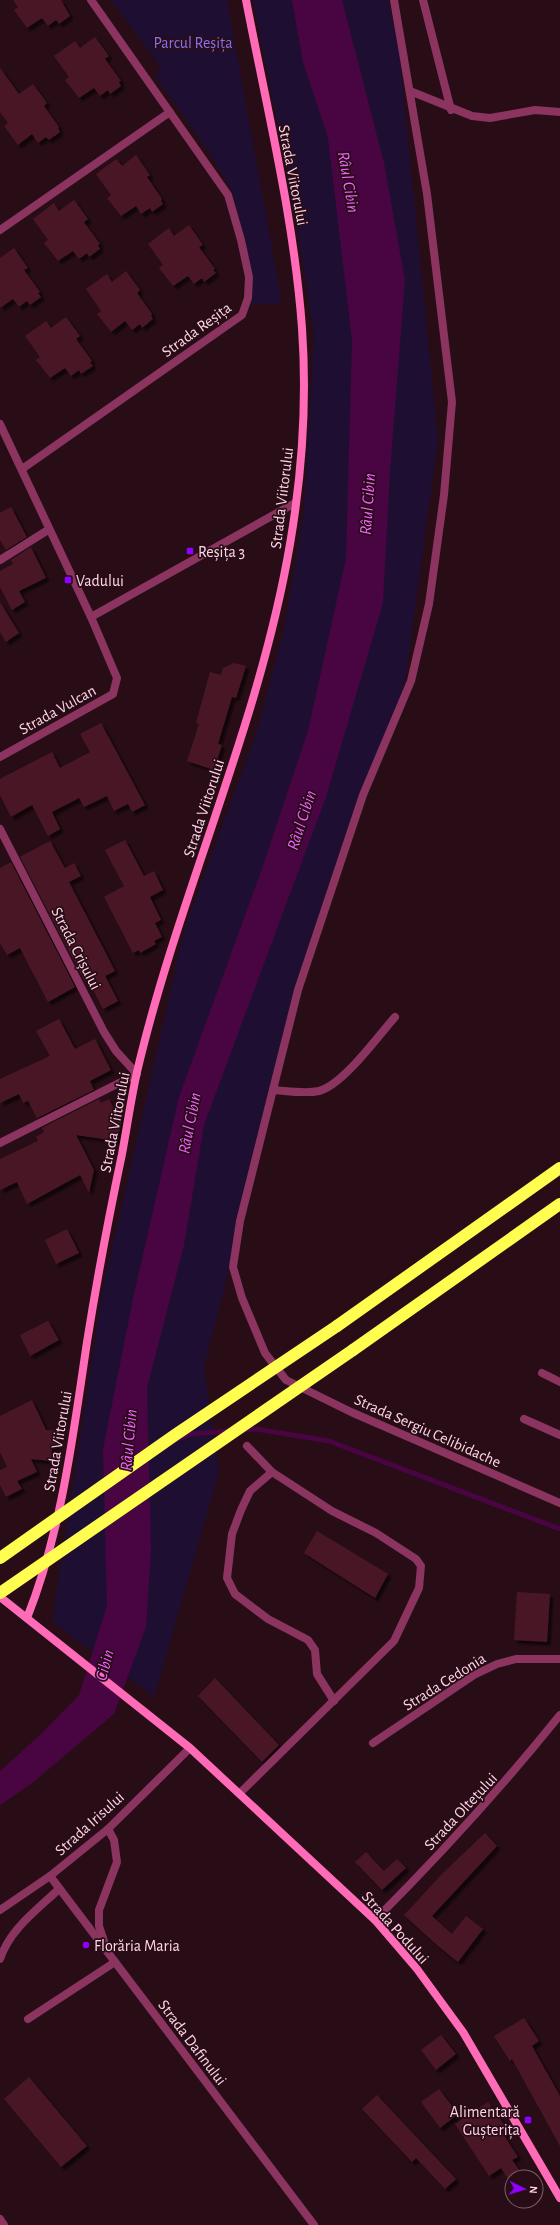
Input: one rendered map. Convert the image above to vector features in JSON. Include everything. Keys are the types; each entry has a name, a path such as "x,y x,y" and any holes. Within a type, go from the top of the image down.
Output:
{"highway":[{"path":"0,1558 175,1434 337,1326 560,1168"},
{"path":"0,1593 353,1350 560,1204"}],"street":[{"name":"Strada Reșița","path":"22,469 242,315 248,298 249,277 241,240 228,195 91,0"},
{"name":"Strada Viitorului","path":"27,1618 43,1576 66,1478 96,1284 137,1074 174,940 265,660 282,584 295,503 302,442 304,376 302,330 289,226 246,0"},
{"path":"394,0 427,194 452,402 442,511 429,604 411,681 361,803 298,990 273,1090 305,1092 320,1091 340,1080 395,1016"},
{"path":"423,0 452,110"},
{"path":"410,91 452,110 472,116 490,118 535,110 560,112"},
{"path":"0,230 170,112"},
{"path":"0,424 22,469 48,530 91,617 295,503"},
{"path":"0,560 48,530"},
{"name":"Strada Vulcan","path":"0,757 113,694 117,678 91,617"},
{"name":"Strada Crișului","path":"0,829 104,1032 116,1051 137,1074"},
{"path":"0,1143 137,1074"},
{"name":"Strada Sergiu Celibidache","path":"273,1090 240,1221 232,1267 242,1298 265,1353 286,1380 351,1412 560,1503"},
{"path":"542,1373 560,1382"},
{"path":"524,1418 560,1435"},
{"path":"240,1793 394,1641 419,1588 421,1566 416,1559 376,1533 332,1511 272,1472 247,1446"},
{"path":"272,1472 250,1491 241,1510 232,1534 227,1578 235,1594 268,1619 308,1640 315,1650 317,1674 334,1701"},
{"name":"Strada Podului","path":"0,1597 190,1748 375,1920 417,1969 463,2032 560,2198"},
{"name":"Strada Cedonia","path":"373,1743 474,1675 497,1664 516,1659 560,1659"},
{"name":"Strada Oltețului","path":"375,1920 510,1778 560,1715"},
{"name":"Strada Irisului","path":"0,1910 50,1876 108,1829 190,1748"},
{"path":"107,1950 99,1926 99,1910 117,1862 114,1840 108,1829"},
{"name":"Strada Dafinului","path":"50,1876 314,2225"},
{"path":"0,1959 5,1943 19,1926 59,1888"},
{"path":"28,2019 115,1962"},
{"path":"0,2220 4,2225"}],"green space":[{"name":"Parcul Reșița","path":"111,0 227,0 282,303 252,304 252,275 232,191 209,152 155,76 162,69"},
{"path":"253,0 388,0 399,48 438,440 405,682 275,1069 268,1117 204,1367 219,1473 154,1697 52,1622 103,1288 185,927 256,734 284,629 304,510 314,336 296,219"}],"water":[{"path":"292,0 342,0 384,163 405,280 390,471 383,603 326,797 204,1125 184,1245 147,1388 151,1550 146,1627 114,1714 31,1784 0,1805 0,1771 41,1734 79,1695 107,1606 103,1449 134,1294 179,1097 264,863 309,727 346,558 352,340 328,138 303,62"}],"building":[{"path":"13,0 61,0 70,16 59,24 56,20 48,26 42,18 27,28 14,10 18,7"},
{"path":"95,37 109,56 105,59 121,81 119,82 121,86 110,94 108,90 100,96 94,88 79,98 65,80 69,77 54,56 75,41 80,48"},
{"path":"0,68 19,94 33,84 47,103 44,106 59,127 60,132 49,140 46,137 38,143 32,134 18,145 4,126 8,123 0,112"},
{"path":"136,155 150,175 147,177 162,199 163,204 152,212 150,208 141,214 136,206 121,216 107,198 111,195 96,174 116,159 122,166"},
{"path":"74,200 88,219 84,222 100,244 98,245 100,249 89,257 87,253 79,259 73,251 58,261 44,243 48,240 33,219 54,203 59,211"},
{"path":"189,225 203,245 199,247 215,269 213,270 216,273 204,282 202,278 194,284 188,276 173,286 159,268 163,265 148,244 169,228 174,236"},
{"path":"14,248 28,268 24,270 40,292 38,293 41,297 30,305 27,301 19,307 13,299 0,308 0,258"},
{"path":"126,271 140,290 137,293 152,314 151,316 153,319 142,328 140,324 132,330 125,321 111,332 97,314 101,311 86,289 107,274 112,282"},
{"path":"66,317 80,336 76,339 92,361 90,362 93,366 81,374 79,370 71,376 65,368 50,378 36,360 40,357 25,336 46,321 51,328"},
{"path":"11,507 27,537 6,550 0,540 0,513"},
{"path":"31,547 46,578 19,591 25,602 12,610 0,587 0,571 13,564 11,560"},
{"path":"0,602 19,633 6,642 0,632"},
{"path":"234,663 246,666 236,698 232,697 218,744 222,745 214,770 187,761 199,724 196,723 210,672 221,675 223,668"},
{"path":"101,723 145,805 132,812 128,804 114,811 107,796 84,807 79,798 52,812 60,829 48,836 32,805 11,817 0,795 0,779 52,752 60,768 90,752 80,734"},
{"path":"125,840 144,876 154,871 163,890 150,897 161,920 155,923 162,937 154,941 156,944 140,953 139,950 133,953 104,897 124,886 105,850"},
{"path":"50,841 65,868 74,863 81,876 69,882 115,971 105,976 118,1001 103,1009 88,980 85,982 20,857"},
{"path":"11,862 75,987 48,1002 20,948 7,955 0,943 0,868"},
{"path":"59,1019 75,1049 95,1039 111,1070 90,1081 94,1090 37,1118 28,1101 23,1103 19,1094 0,1103 0,1079 50,1056 36,1031"},
{"path":"99,1099 101,1103 109,1099 116,1113 123,1115 117,1141 76,1135 94,1170 89,1193 80,1175 27,1204 17,1182 0,1190 0,1159 38,1141 36,1137 44,1132 42,1128"},
{"path":"67,1229 79,1253 56,1264 45,1240"},
{"path":"48,1321 59,1340 30,1356 20,1335"},
{"path":"32,1400 46,1430 58,1431 57,1446 52,1446 51,1461 31,1459 37,1472 17,1481 22,1489 6,1497 0,1485 0,1470 7,1467 0,1452 0,1416"},
{"path":"317,1531 388,1574 375,1598 304,1553"},
{"path":"517,1592 550,1594 547,1642 514,1640"},
{"path":"215,1678 279,1745 262,1762 198,1696"},
{"path":"485,1833 497,1846 432,1916 452,1934 466,1916 483,1929 458,1962 404,1915 443,1873"},
{"path":"366,1852 384,1871 397,1859 406,1868 382,1890 355,1862"},
{"path":"524,2018 539,2041 532,2046 560,2096 560,2146 512,2059 510,2061 494,2036"},
{"path":"441,2035 456,2054 436,2070 421,2050"},
{"path":"29,2077 87,2146 61,2167 4,2099"},
{"path":"439,2089 458,2114 440,2128 421,2102"},
{"path":"377,2095 456,2179 445,2189 416,2158 412,2162 362,2109"},
{"path":"488,2102 510,2133 505,2137 518,2157 512,2160 519,2169 504,2169 504,2173 501,2168 489,2176 455,2124"}],"waterway":[{"path":"242,1430 256,1429 329,1441 560,1529"},
{"path":"175,1440 191,1434 230,1431"}],"place":[{"name":"Reșița 3","path":"190,551"},
{"name":"Vadului","path":"68,580"},
{"name":"Florăria Maria","path":"86,1945"},
{"name":"Alimentară Gușterița","path":"528,2120"}],"water label":[{"name":"Râul Cibin","path":"349,182"},
{"name":"Râul Cibin","path":"367,504"},
{"name":"Râul Cibin","path":"301,820"},
{"name":"Râul Cibin","path":"189,1123"},
{"name":"Râul Cibin","path":"128,1440"},
{"name":"Cibin","path":"104,1665"}]}
